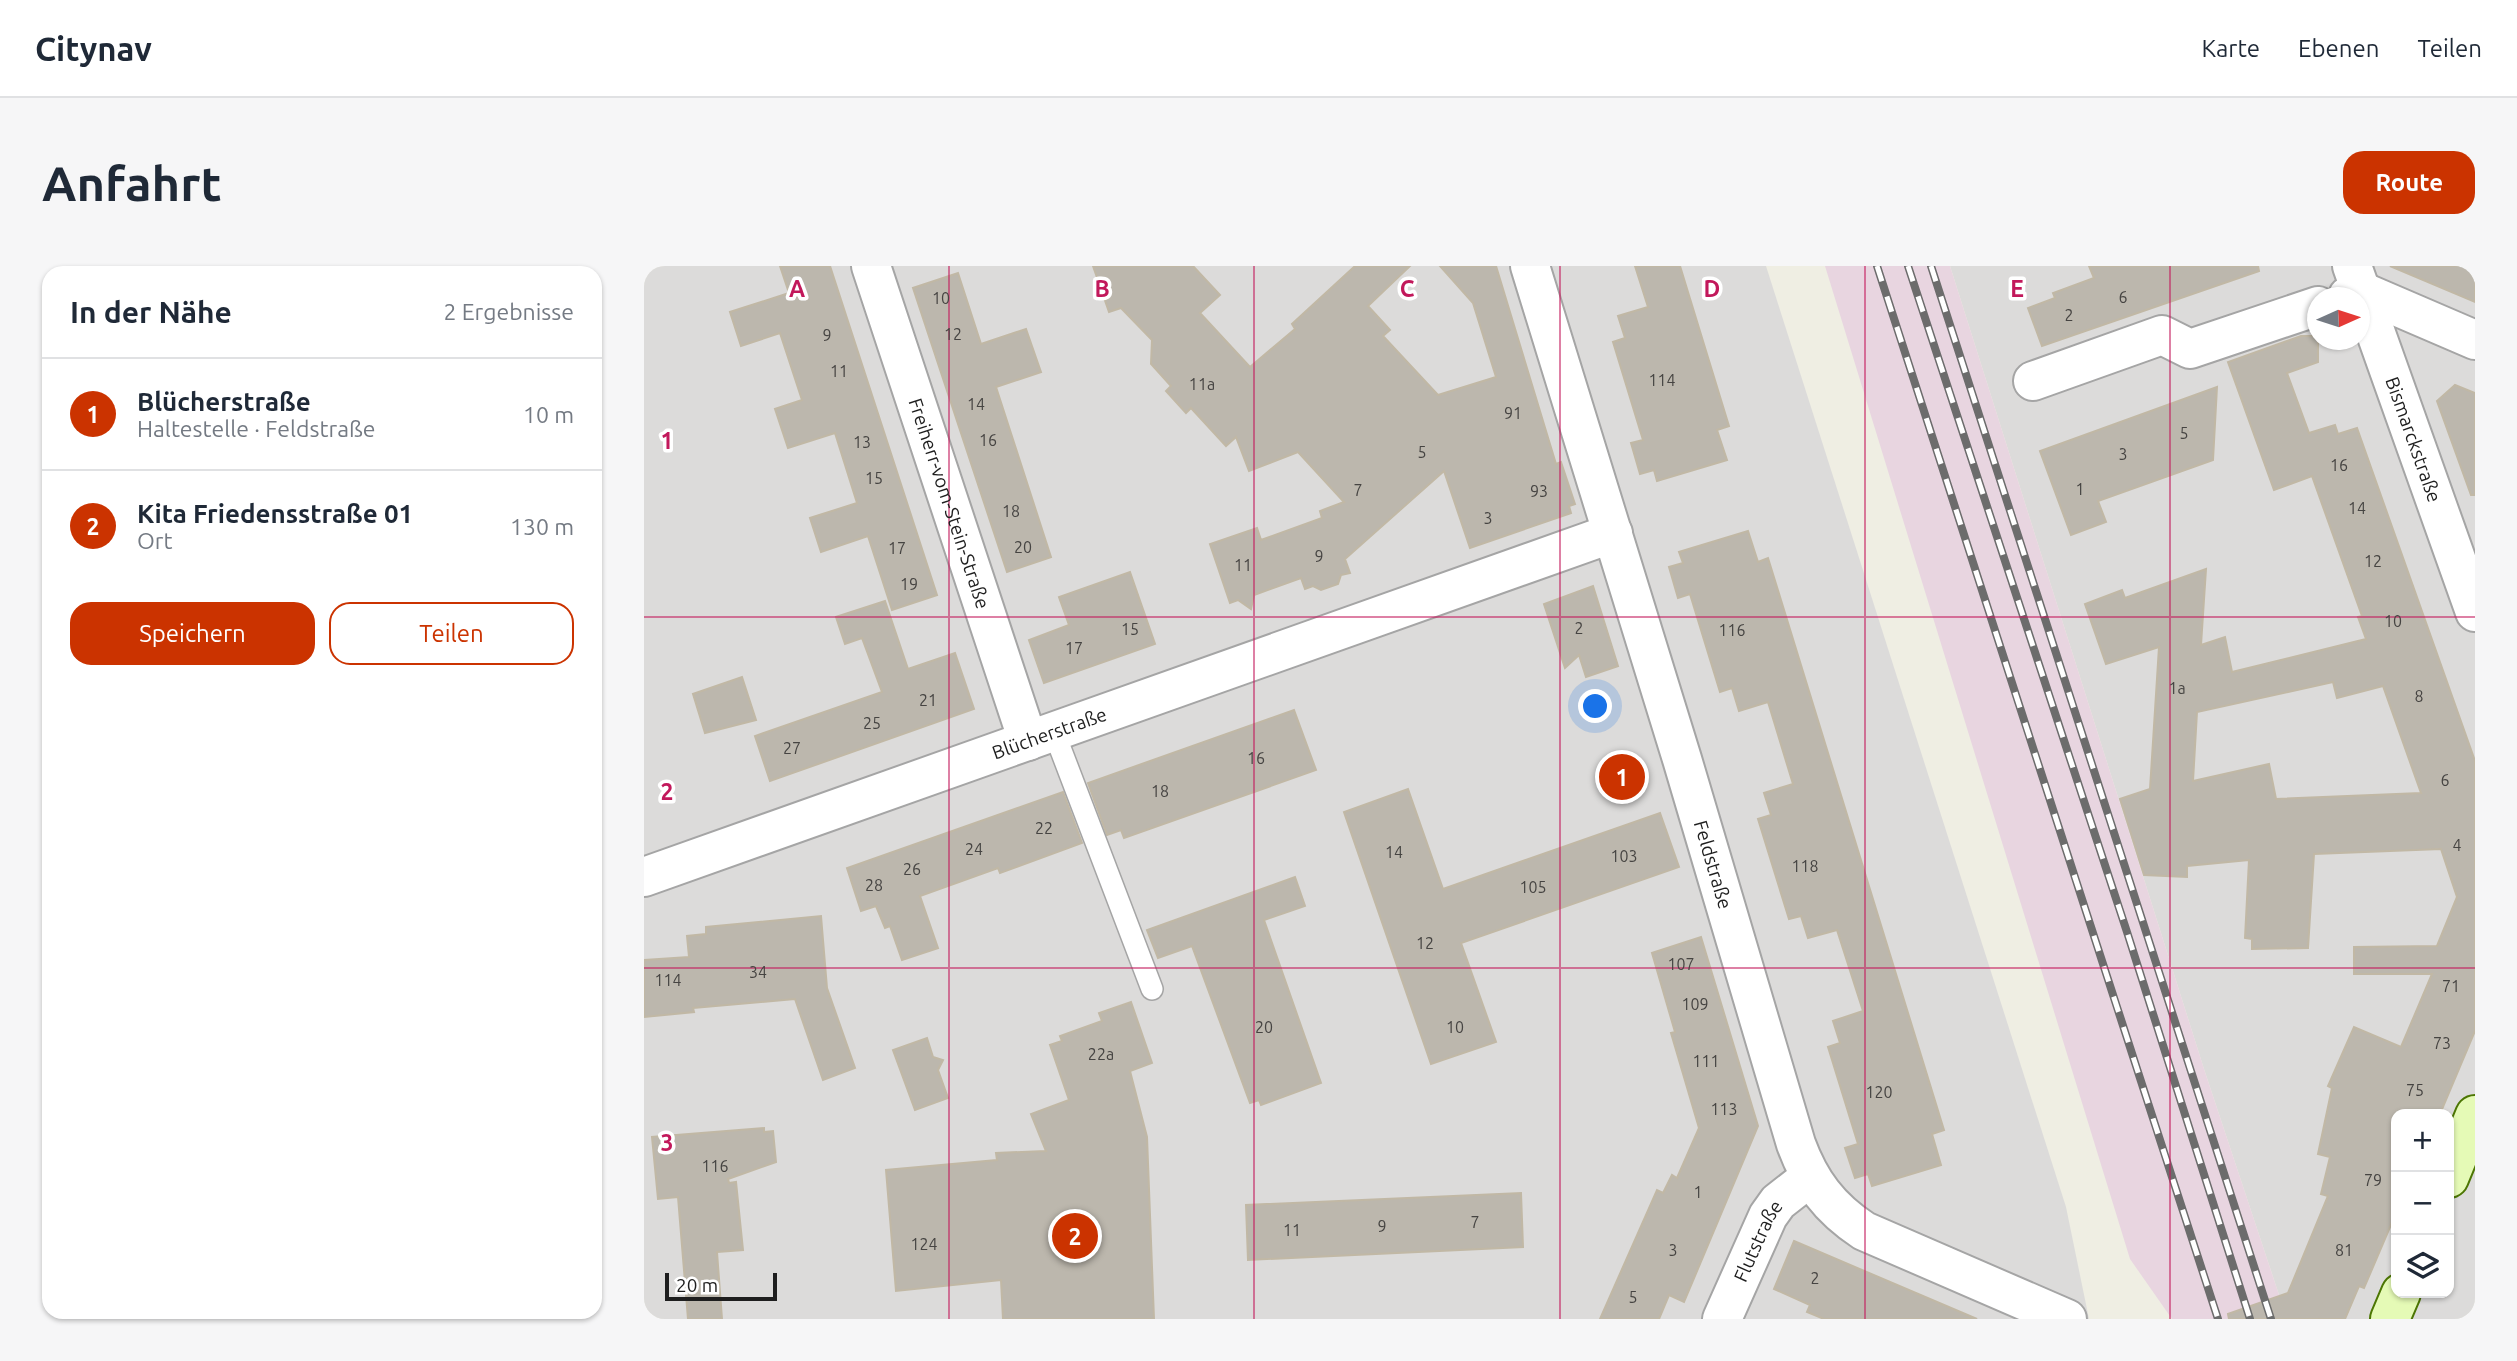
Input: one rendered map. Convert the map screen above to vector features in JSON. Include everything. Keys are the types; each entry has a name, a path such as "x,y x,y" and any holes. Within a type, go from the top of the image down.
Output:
{"street":[{"name":"Freiherr-vom-Stein-Straße","path":"871,266 1041,737"},
{"name":"Feldstraße","path":"1531,266 1796,1144 1810,1177 1831,1205 1845,1219 1864,1231 2067,1319"},
{"path":"2352,285 2475,340"},
{"name":"Bismarckstraße","path":"2352,285 2475,612"},
{"path":"2034,381 2162,335 2190,349 2307,310"},
{"name":"Blücherstraße","path":"644,877 1613,533"},
{"path":"2451,1172 2475,1115"},
{"name":"Flutstraße","path":"1722,1319 1768,1216 1779,1202 1810,1177"},
{"path":"2390,1319 2399,1298"}],"lane":[{"path":"1041,737 1152,989"}],"shaded area":[{"path":"644,266 1766,266 2066,1207 2089,1319 644,1319"},
{"path":"1825,266 1950,266 2204,1069 2287,1319 2172,1319 2130,1259"},
{"path":"1950,266 2475,266 2475,1319 2287,1319 2204,1069"}],"building":[{"path":"780,266 830,266 937,595 892,610 868,536 821,552 810,518 857,503 835,433 788,448 775,409 802,400 780,333 741,346 730,312 789,293"},
{"path":"1093,266 1193,266 1220,295 1200,313 1250,367 1295,329 1292,324 1355,266 1410,266 1368,306 1390,330 1383,336 1438,395 1496,377 1473,303 1440,266 1496,266 1556,464 1561,462 1575,504 1569,506 1571,513 1470,548 1444,471 1345,559 1350,573 1341,575 1338,584 1321,590 1313,586 1305,589 1301,578 1254,595 1251,609 1238,600 1230,603 1210,544 1257,528 1261,540 1322,518 1320,511 1344,502 1298,452 1249,471 1236,437 1226,446 1191,408 1186,413 1166,391 1171,386 1151,364 1152,340 1121,308 1109,312"},
{"path":"1635,266 1680,266 1729,426 1717,430 1727,460 1657,481 1654,470 1640,474 1631,443 1643,440 1613,342 1625,338 1618,316 1648,307"},
{"path":"2089,266 2258,266 2259,271 2042,346 2028,308 2055,298 2053,293 2094,278"},
{"path":"2390,266 2475,266 2475,302"},
{"path":"958,273 981,344 1026,329 1041,372 996,387 1051,557 1007,572 913,288"},
{"path":"2307,336 2307,350 2318,350 2318,362 2287,373 2309,433 2335,425 2338,434 2357,428 2475,761 2475,1031 2442,1109 2391,1109 2391,1225 2364,1288 2359,1286 2345,1319 2229,1319 2228,1314 2288,1293 2328,1196 2321,1194 2330,1157 2318,1154 2332,1088 2328,1086 2354,1027 2401,1047 2432,974 2354,974 2354,947 2437,946 2457,897 2441,849 2314,854 2308,948 2252,949 2252,939 2245,938 2249,860 2187,866 2187,877 2144,875 2120,799 2150,789 2159,647 2106,664 2085,604 2122,590 2125,598 2206,569 2201,645 2225,637 2232,672 2366,639 2358,617 2362,616 2312,476 2274,490 2228,362","holes":["2333,682 2337,698 2383,686 2421,793 2276,799 2269,764 2193,781 2197,712"]},
{"path":"2455,385 2475,393 2475,495 2471,495 2437,401"},
{"path":"2217,387 2213,460 2098,501 2106,522 2071,535 2040,451"},
{"path":"1748,531 1758,562 1768,558 1944,1130 1932,1134 1941,1165 1872,1186 1868,1174 1855,1178 1845,1148 1858,1144 1828,1047 1840,1043 1833,1021 1863,1011 1837,930 1808,938 1801,916 1789,919 1758,819 1771,815 1764,793 1793,784 1768,702 1739,711 1732,688 1720,692 1690,594 1678,598 1669,567 1683,563 1679,552"},
{"path":"1130,572 1155,644 1044,683 1029,640 1069,625 1059,597"},
{"path":"1593,586 1618,666 1586,677 1579,655 1565,668 1544,604"},
{"path":"885,601 908,669 955,653 974,709 770,781 755,736 882,692 862,638 845,644 836,617"},
{"path":"742,677 756,720 705,733 693,694"},
{"path":"1294,710 1316,770 1124,838 1121,830 1107,835 1088,783"},
{"path":"1408,789 1443,889 1660,813 1679,867 1461,943 1496,1042 1431,1064 1344,812"},
{"path":"1063,792 1082,843 1000,873 998,868 920,896 938,948 902,960 890,926 885,928 876,906 861,911 847,868"},
{"path":"1295,877 1305,906 1264,920 1321,1083 1261,1105 1259,1100 1250,1103 1192,946 1158,958 1147,930"},
{"path":"821,916 827,988 855,1068 823,1080 795,999 693,1008 694,1012 644,1017 644,960 689,957 687,936 706,934 706,927"},
{"path":"1701,937 1758,1126 1684,1302 1669,1295 1659,1319 1600,1319 1657,1190 1663,1193 1672,1175 1677,1178 1699,1128 1671,1033 1675,1032 1652,953"},
{"path":"1131,1002 1152,1063 1130,1071 1147,1137 1154,1319 1003,1319 1001,1280 896,1291 886,1170 997,1160 996,1153 1046,1151 1031,1114 1069,1100 1050,1045 1062,1041 1060,1036 1102,1021 1099,1013"},
{"path":"927,1038 933,1057 943,1060 938,1070 948,1098 915,1110 893,1050"},
{"path":"764,1128 764,1132 773,1131 776,1162 728,1179 729,1183 736,1182 743,1250 717,1252 722,1319 688,1319 678,1197 658,1199 652,1137"},
{"path":"1521,1193 1523,1247 1248,1260 1246,1205"},
{"path":"1794,1241 1977,1319 1824,1319 1807,1312 1810,1305 1774,1289"}],"railway":[{"path":"1877,266 2218,1319"},
{"path":"1908,266 2127,932 2250,1319"},
{"path":"1931,266 2271,1319"}],"place":[{"name":"Blücherstraße","path":"1622,777"},
{"name":"Kita Friedensstraße 01","path":"1075,1236"}]}
